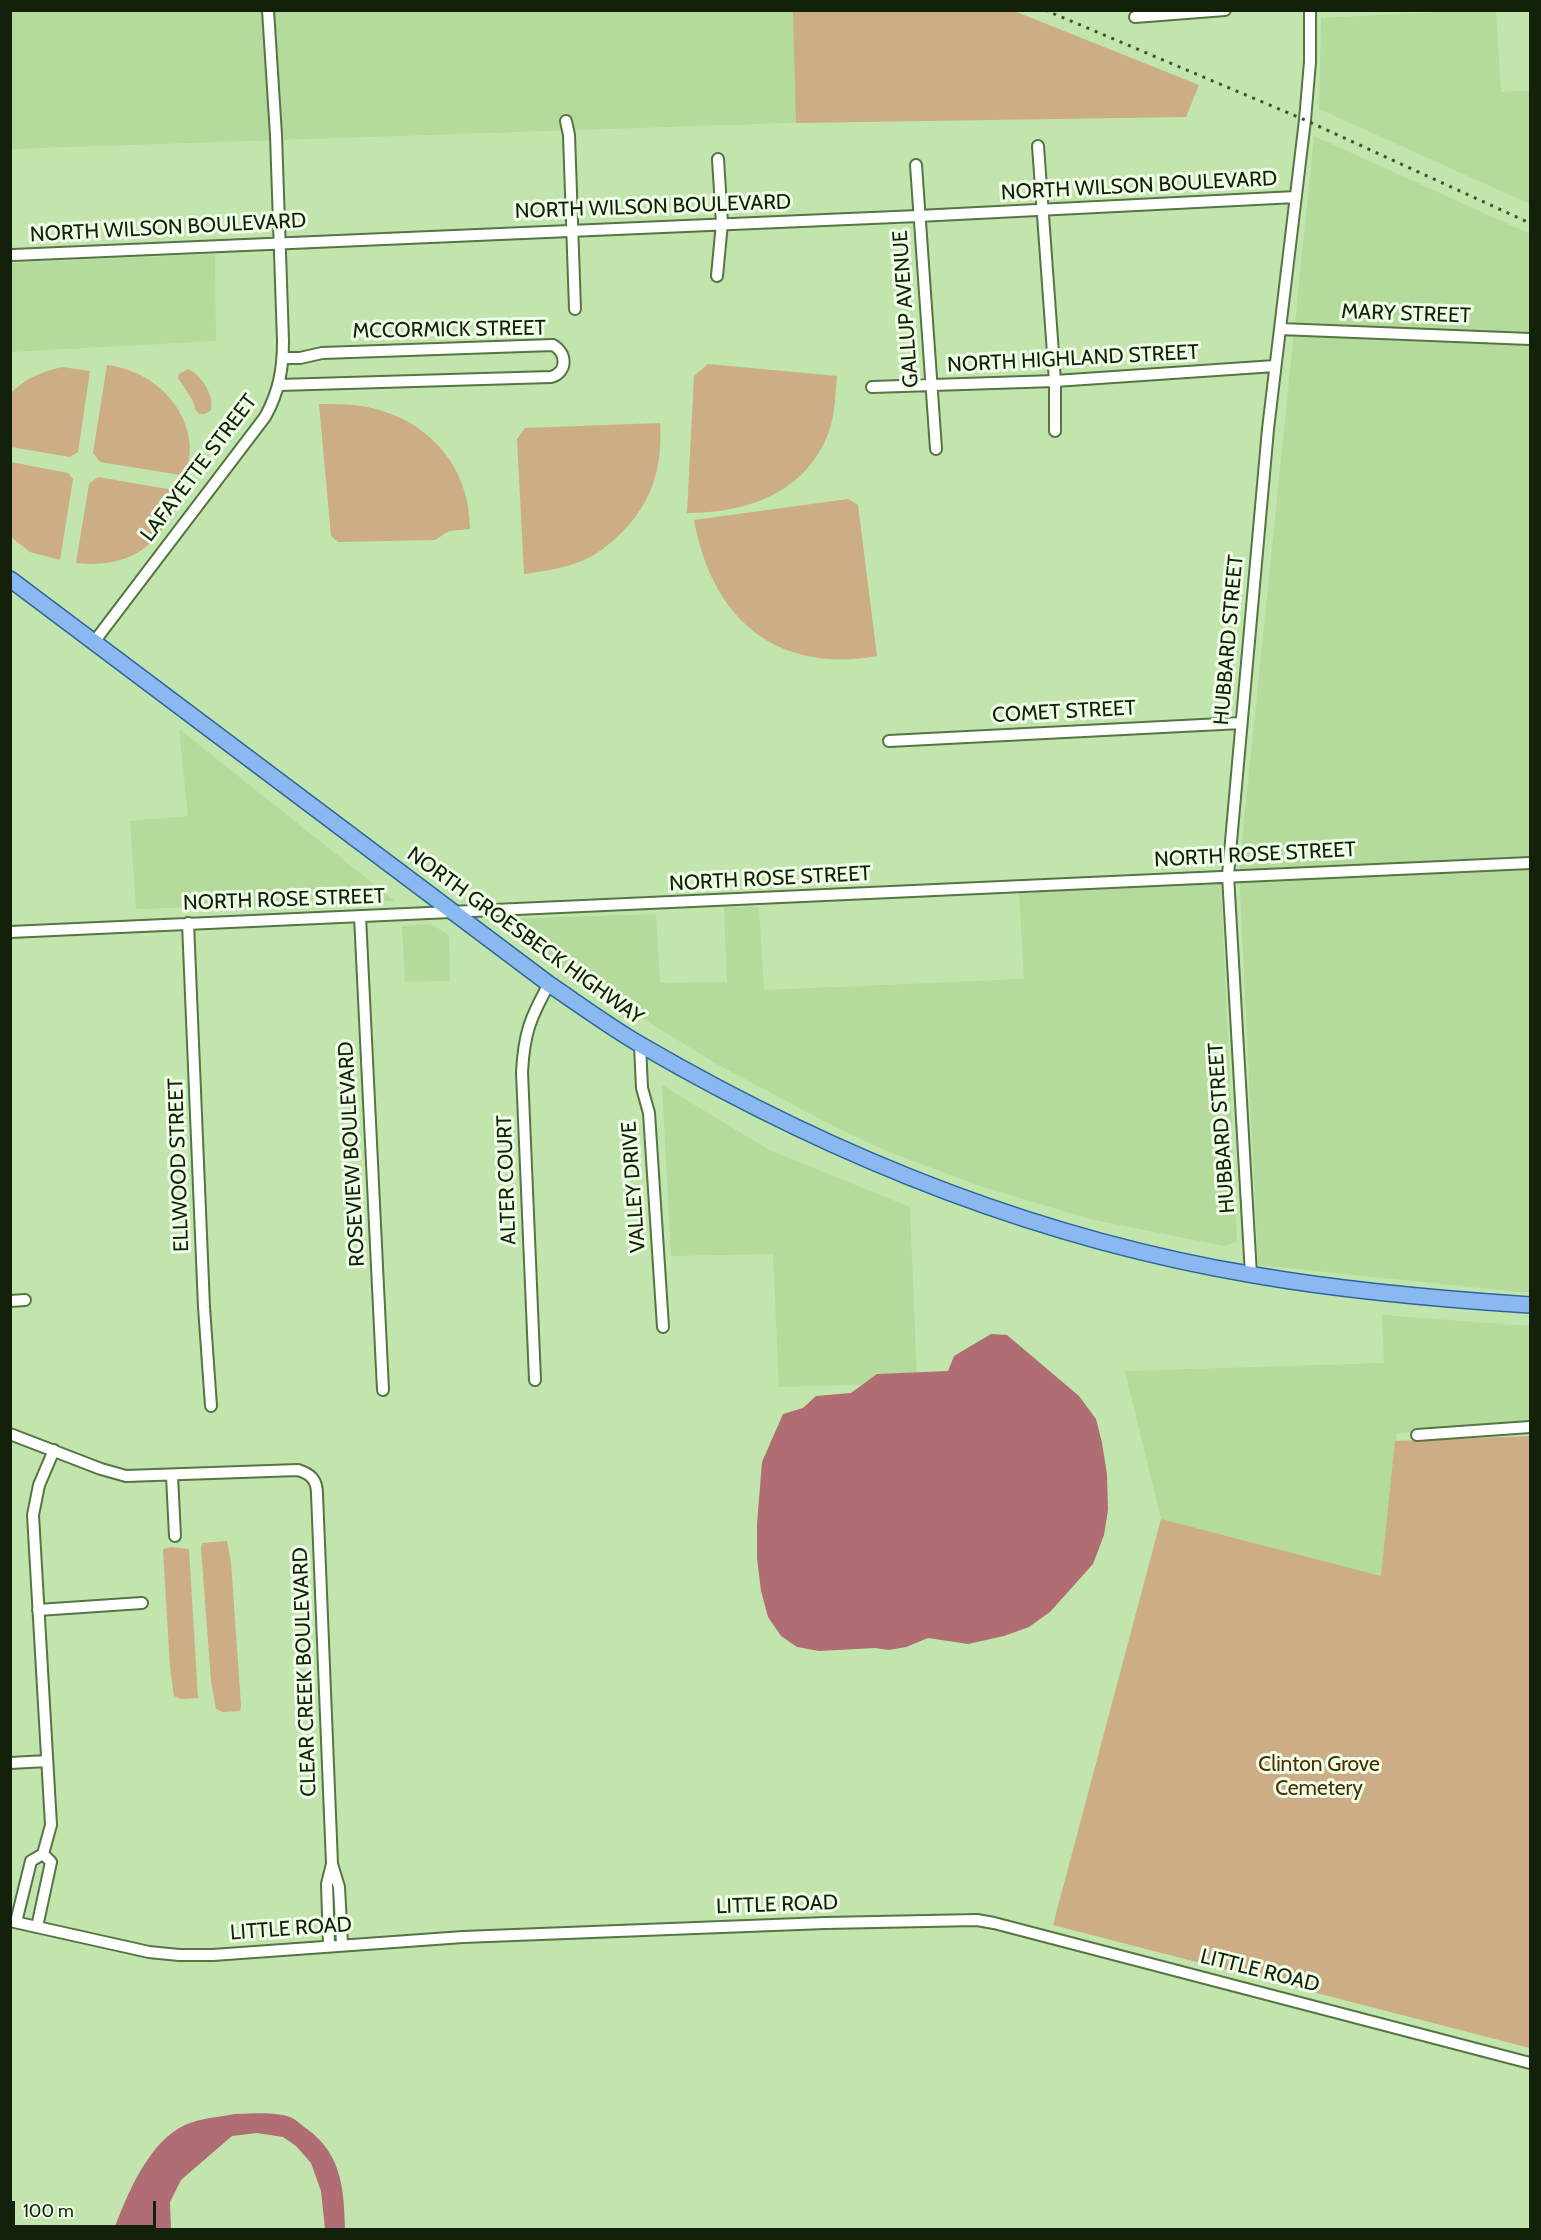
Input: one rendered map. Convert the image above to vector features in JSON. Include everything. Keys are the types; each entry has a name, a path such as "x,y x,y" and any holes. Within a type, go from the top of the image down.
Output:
{"main road":[{"name":"NORTH GROESBECK HIGHWAY","path":"10,579 549,984 640,1045 825,1141 1002,1210 1078,1234 1151,1253 1251,1275 1366,1292 1530,1305"}],"street":[{"name":"LAFAYETTE STREET","path":"94,642 265,417 279,385 283,358 276,135 268,10"},
{"path":"1135,17 1225,10"},
{"name":"HUBBARD STREET","path":"1251,1275 1228,875 1275,366 1310,62 1310,10"},
{"name":"MCCORMICK STREET","path":"566,121 569,135 575,309"},
{"path":"1038,146 1055,381 1055,431"},
{"path":"717,276 722,223 718,159"},
{"name":"GALLUP AVENUE","path":"916,165 936,449"},
{"name":"NORTH WILSON BOULEVARD","path":"13,255 918,216 1296,197"},
{"name":"MARY STREET","path":"1280,329 1530,339"},
{"name":"MCCORMICK STREET","path":"279,385 551,377 560,373 564,363 561,352 553,345 322,353 300,358 283,358"},
{"name":"NORTH HIGHLAND STREET","path":"872,387 1055,381 1275,366"},
{"name":"COMET STREET","path":"889,741 1241,723"},
{"name":"NORTH ROSE STREET","path":"10,932 1530,863"},
{"name":"ROSEVIEW BOULEVARD","path":"360,916 383,1390"},
{"name":"ELLWOOD STREET","path":"188,923 211,1406"},
{"name":"ALTER COURT","path":"535,1380 522,1072 527,1030 532,1014 549,984"},
{"name":"VALLEY DRIVE","path":"640,1045 642,1088 649,1113 663,1328"},
{"path":"10,1301 25,1300"},
{"path":"1417,1435 1530,1427"},
{"path":"10,1434 101,1469 126,1476 172,1476 175,1536"},
{"path":"13,1922 31,1861 43,1854 51,1825 33,1515 39,1485 54,1450"},
{"name":"CLEAR CREEK BOULEVARD","path":"172,1476 298,1470 309,1474 314,1479 317,1494 332,1864 327,1884 329,1945"},
{"path":"38,1610 142,1603"},
{"path":"10,1763 47,1761"},
{"path":"37,1927 51,1862 43,1854"},
{"name":"CLEAR CREEK BOULEVARD","path":"332,1864 338,1880 342,1944"},
{"path":"25,1883 46,1888"},
{"path":"328,1909 340,1908"},
{"name":"LITTLE ROAD","path":"13,1922 149,1952 213,1955 342,1944 617,1930 947,1919 977,1920 1530,2063"}],"shaded area":[{"path":"10,11 871,11 876,120 11,149"},
{"path":"1496,11 1501,92 1530,91 1530,204 1319,109 1321,18"},
{"path":"1314,136 1530,234 1530,1292 1258,1265 1239,871"},
{"path":"215,254 216,341 11,352 11,263"},
{"path":"179,729 395,901 136,909 130,821 188,816"},
{"path":"1221,884 1237,1242 1224,1246 1090,1219 980,1186 889,1152 833,1126 715,1063 507,935 507,919 656,914 660,983 727,982 724,907 759,907 764,990 1024,979 1019,893"},
{"path":"431,924 449,935 450,981 405,982 402,926"},
{"path":"662,1085 769,1150 910,1207 917,1383 779,1387 773,1254 671,1256"},
{"path":"1382,1315 1530,1326 1530,1423 1397,1433 1381,1576 1161,1519 1125,1371 1384,1363"},
{"path":"991,1334 1007,1335 1079,1396 1096,1419 1107,1474 1108,1510 1104,1535 1093,1564 1050,1612 1029,1627 1004,1636 968,1644 928,1638 906,1647 889,1650 875,1648 819,1651 797,1647 781,1636 768,1617 761,1591 757,1558 762,1462 783,1414 803,1408 816,1396 851,1393 877,1374 948,1371 954,1356"},
{"path":"264,2113 292,2118 319,2139 328,2150 339,2174 344,2200 345,2229 325,2229 321,2191 311,2163 296,2146 283,2137 257,2133 232,2136 181,2180 170,2202 171,2229 114,2229 141,2170 161,2143 185,2125 203,2119 235,2114"}],"green space":[{"path":"793,11 1014,11 1199,85 1186,117 796,123"},
{"path":"708,364 837,376 834,408 829,432 815,458 802,474 786,487 749,504 729,509 687,513 694,376"},
{"path":"107,365 136,373 160,388 171,399 185,424 189,439 187,476 100,462 93,453"},
{"path":"62,367 90,371 78,452 70,457 11,447 11,393 34,376"},
{"path":"188,369 198,376 209,392 211,410 205,414 199,414 195,409 193,401 178,378 179,374"},
{"path":"319,404 356,405 384,411 424,432 440,447 462,484 468,505 470,529 449,531 435,540 338,542 331,536"},
{"path":"660,423 657,471 646,500 628,526 605,547 586,559 564,567 524,574 517,439 525,428"},
{"path":"11,462 68,473 73,479 60,560 30,552 11,537"},
{"path":"98,477 179,491 173,510 164,526 142,550 113,562 76,563 89,484"},
{"path":"848,499 858,505 877,656 841,659 808,656 779,647 754,631 733,611 716,585 703,555 694,520"},
{"name":"Clinton Grove Cemetery","path":"1530,1436 1530,2048 1053,1925 1161,1519 1381,1576 1395,1441"},
{"path":"227,1541 231,1562 241,1706 240,1711 223,1712 216,1709 211,1681 201,1548 202,1543"},
{"path":"171,1547 189,1549 198,1698 181,1699 174,1696 170,1668 163,1549"}],"railway":[{"path":"1045,10 1305,120 1530,223"}]}
